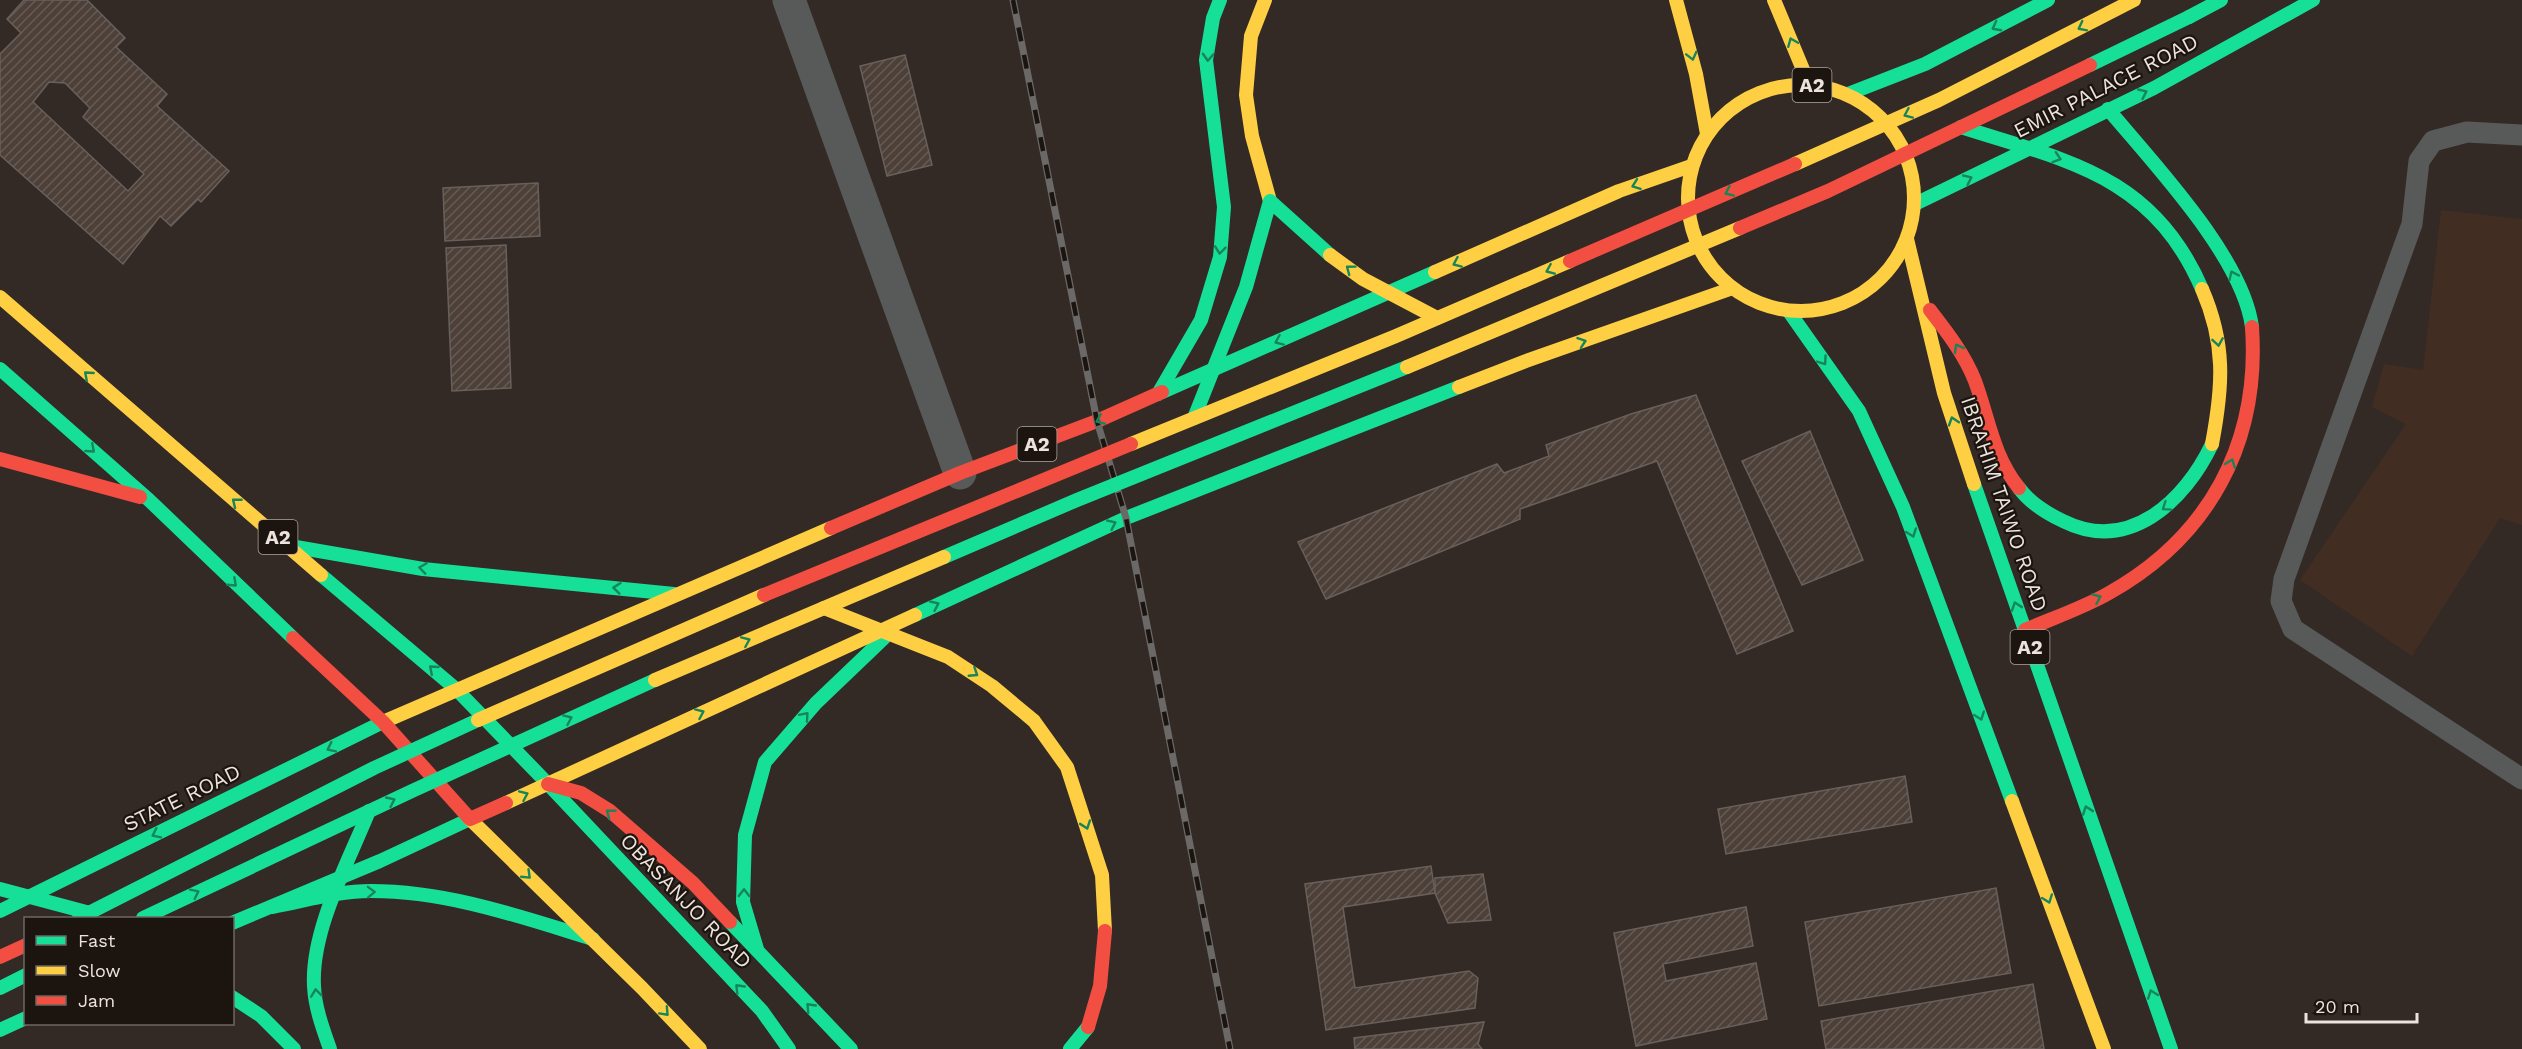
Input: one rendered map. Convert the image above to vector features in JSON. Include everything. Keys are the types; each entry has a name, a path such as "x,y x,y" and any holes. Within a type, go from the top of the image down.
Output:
{"main road":[{"path":"1158,394 1201,320 1220,257 1224,207 1206,60 1213,18 1220,0"},
{"path":"1194,418 1246,287 1270,201 1252,136 1246,95 1251,36 1265,0"},
{"path":"1676,0 1696,74 1707,134"},
{"path":"1774,0 1809,84"},
{"path":"1848,94 1925,64 2048,0"},
{"path":"0,889 84,916 374,768 540,692 696,623 1437,318 1939,100 2134,0"},
{"path":"144,917 575,716 824,608 1077,500 1461,345 1828,191 2221,0"},
{"name":"EMIR PALACE ROAD","path":"1915,204 2154,88 2313,0"},
{"name":"A2","path":"1809,84 1848,94 1885,120 1908,159 1915,204 1907,239 1888,271 1861,296 1827,310 1790,313 1730,289 1701,255 1687,212 1691,166 1707,134 1726,112 1751,96 1779,86 1809,84"},
{"path":"2025,630 2108,593 2176,547 2203,516 2231,468 2248,413 2254,360 2250,312 2229,267 2184,202 2108,109"},
{"path":"1920,297 1955,342 1972,374 1987,425 2003,467 2012,483 2048,516 2080,529 2110,533 2146,521 2177,500 2201,469 2212,444 2221,375 2219,340 2207,303 2194,274 2171,234 2137,199 2102,177 2076,164 1961,127"},
{"name":"A2","path":"384,722 675,594 960,473 1097,421 1619,191 1691,166"},
{"path":"1270,201 1325,251 1363,279 1437,318"},
{"name":"IBRAHIM TAIWO ROAD","path":"1907,239 1944,393 2171,1049"},
{"path":"234,922 380,861 1126,518 1526,361 1730,289"},
{"name":"A2","path":"0,297 215,485 290,546 456,689 548,784"},
{"path":"1790,313 1858,411 1903,507 2104,1049"},
{"path":"0,369 149,500 223,573 384,722 470,819 593,939 700,1049"},
{"path":"0,459 149,500"},
{"path":"290,546 423,569 675,594"},
{"path":"824,608 948,657 992,686 1034,721 1066,766 1102,875 1105,934 1100,986 1088,1027 1070,1049"},
{"path":"757,949 743,902 745,836 765,762 816,703 904,620"},
{"name":"STATE ROAD","path":"0,911 384,722"},
{"path":"548,784 581,793 610,812 693,883 851,1049"},
{"name":"OBASANJO ROAD","path":"548,784 762,1011 789,1049"},
{"path":"330,1049 320,1022 314,978 324,925 369,811"},
{"path":"272,907 369,891 431,895 472,902 593,939"},
{"path":"0,957 24,946"},
{"path":"0,988 24,976"},
{"path":"234,998 261,1016 294,1049"},
{"path":"0,1030 24,1019"}],"street":[{"path":"789,0 960,473"}],"lane":[{"path":"2522,135 2467,132 2433,141 2419,161 2412,224 2284,579 2281,601 2293,629 2522,779"}],"shaded area":[{"path":"2441,210 2522,219 2522,525 2500,518 2412,656 2300,580 2406,424 2372,407 2384,364 2423,370"}],"building":[{"path":"24,0 87,0 125,38 116,47 167,94 157,106 229,171 201,202 198,199 171,226 160,216 123,264 0,155 0,54 21,33 7,19","holes":["49,82 65,83 90,108 83,117 144,174 128,191 33,102"]},
{"path":"905,55 932,165 887,176 860,66"},
{"path":"538,183 540,236 445,241 443,188"},
{"path":"506,245 511,388 452,391 446,248"},
{"path":"1696,395 1793,631 1737,654 1657,461 1520,509 1520,519 1326,599 1298,542 1497,464 1504,473 1549,456 1546,445 1631,414"},
{"path":"1810,431 1863,560 1802,585 1742,461"},
{"path":"1905,776 1912,822 1726,854 1718,809"},
{"path":"1431,866 1435,893 1343,907 1355,988 1469,971 1478,978 1475,1008 1326,1030 1305,884"},
{"path":"1483,874 1491,920 1448,923 1435,893 1435,878"},
{"path":"1996,888 2011,973 1819,1006 1805,922"},
{"path":"1746,907 1753,946 1663,964 1666,981 1756,963 1767,1019 1636,1046 1614,933"},
{"path":"2033,984 2044,1049 1826,1049 1821,1021"},
{"path":"1484,1022 1478,1044 1482,1049 1355,1049 1354,1038"}],"railway":[{"path":"1013,0 1097,421 1126,518 1230,1049"}],"traffic: fast":[{"path":"1158,394 1201,320 1220,257 1224,207 1206,60 1213,18 1220,0"},
{"path":"1848,94 1925,64 2048,0"},
{"path":"2189,17 2221,0"},
{"path":"1915,204 2154,88 2313,0"},
{"path":"2090,65 2189,17"},
{"path":"2108,109 2171,183 2214,242 2232,271 2245,300 2252,327"},
{"path":"1961,127 2071,163 2103,178 2132,197 2159,220 2182,251 2202,289"},
{"path":"1194,418 1246,287 1270,201 1330,255"},
{"path":"1162,392 1435,272"},
{"path":"1790,313 1859,411 1903,507 2012,801"},
{"path":"944,557 1077,500 1407,367"},
{"path":"0,369 149,500 293,638"},
{"path":"915,615 1126,518 1459,387"},
{"path":"2019,488 2033,503 2045,511 2087,530 2110,531 2132,526 2152,516 2187,485 2212,444"},
{"path":"1974,484 2171,1049"},
{"path":"290,546 423,569 674,594"},
{"path":"321,575 456,689 548,784"},
{"path":"757,949 743,902 745,835 765,762 816,703 884,638"},
{"path":"145,917 655,680"},
{"path":"81,917 374,768 478,720"},
{"path":"0,911 383,722"},
{"path":"548,784 762,1011 789,1049"},
{"path":"330,1049 320,1018 314,986 318,942 332,897 369,811"},
{"path":"234,922 380,861 470,819"},
{"path":"0,889 90,913"},
{"path":"272,907 346,893 400,892 456,900 593,939"},
{"path":"730,922 851,1049"},
{"path":"0,988 24,976"},
{"path":"234,998 261,1016 294,1049"},
{"path":"0,1030 24,1019"},
{"path":"1070,1049 1088,1027"}],"traffic: slow":[{"path":"1265,0 1251,36 1246,95 1252,136 1270,201"},
{"path":"1676,0 1696,74 1707,134"},
{"path":"1774,0 1809,84"},
{"path":"1795,164 1939,100 2134,0"},
{"path":"1790,85 1812,85 1854,98 1881,118 1901,145 1912,176 1914,198 1912,220 1901,251 1881,278 1854,298 1834,306 1812,311 1790,311 1748,298 1729,285 1714,270 1701,251 1693,231 1688,209 1688,187 1701,145 1714,126 1729,111 1748,98 1768,90 1790,85"},
{"path":"1435,272 1619,191 1691,166"},
{"path":"1407,367 1740,228"},
{"path":"1907,239 1944,393 1974,484"},
{"path":"1330,255 1363,279 1437,318"},
{"path":"1131,444 1396,336 1570,261"},
{"path":"1459,387 1730,289"},
{"path":"2202,289 2210,309 2219,347 2220,384 2212,444"},
{"path":"0,297 321,575"},
{"path":"383,722 831,528"},
{"path":"655,680 944,557"},
{"path":"478,720 764,595"},
{"path":"824,608 948,657 992,686 1034,721 1067,767 1102,875 1105,931"},
{"path":"506,803 915,615"},
{"path":"2012,801 2104,1049"},
{"path":"470,819 642,988 700,1049"}],"traffic: jam":[{"path":"1740,228 1828,191 2090,65"},
{"path":"1570,261 1795,164"},
{"path":"1930,310 1971,371 1997,450 2019,488"},
{"path":"2025,630 2109,593 2144,570 2175,544 2200,515 2221,482 2237,447 2247,410 2252,369 2252,327"},
{"path":"831,528 960,473 1097,421 1162,392"},
{"path":"764,595 1131,444"},
{"path":"0,459 140,497"},
{"path":"293,638 383,722 470,819 506,803"},
{"path":"548,784 581,793 610,811 693,883 730,922"},
{"path":"1088,1027 1100,986 1105,931"},
{"path":"0,957 24,946"}]}
